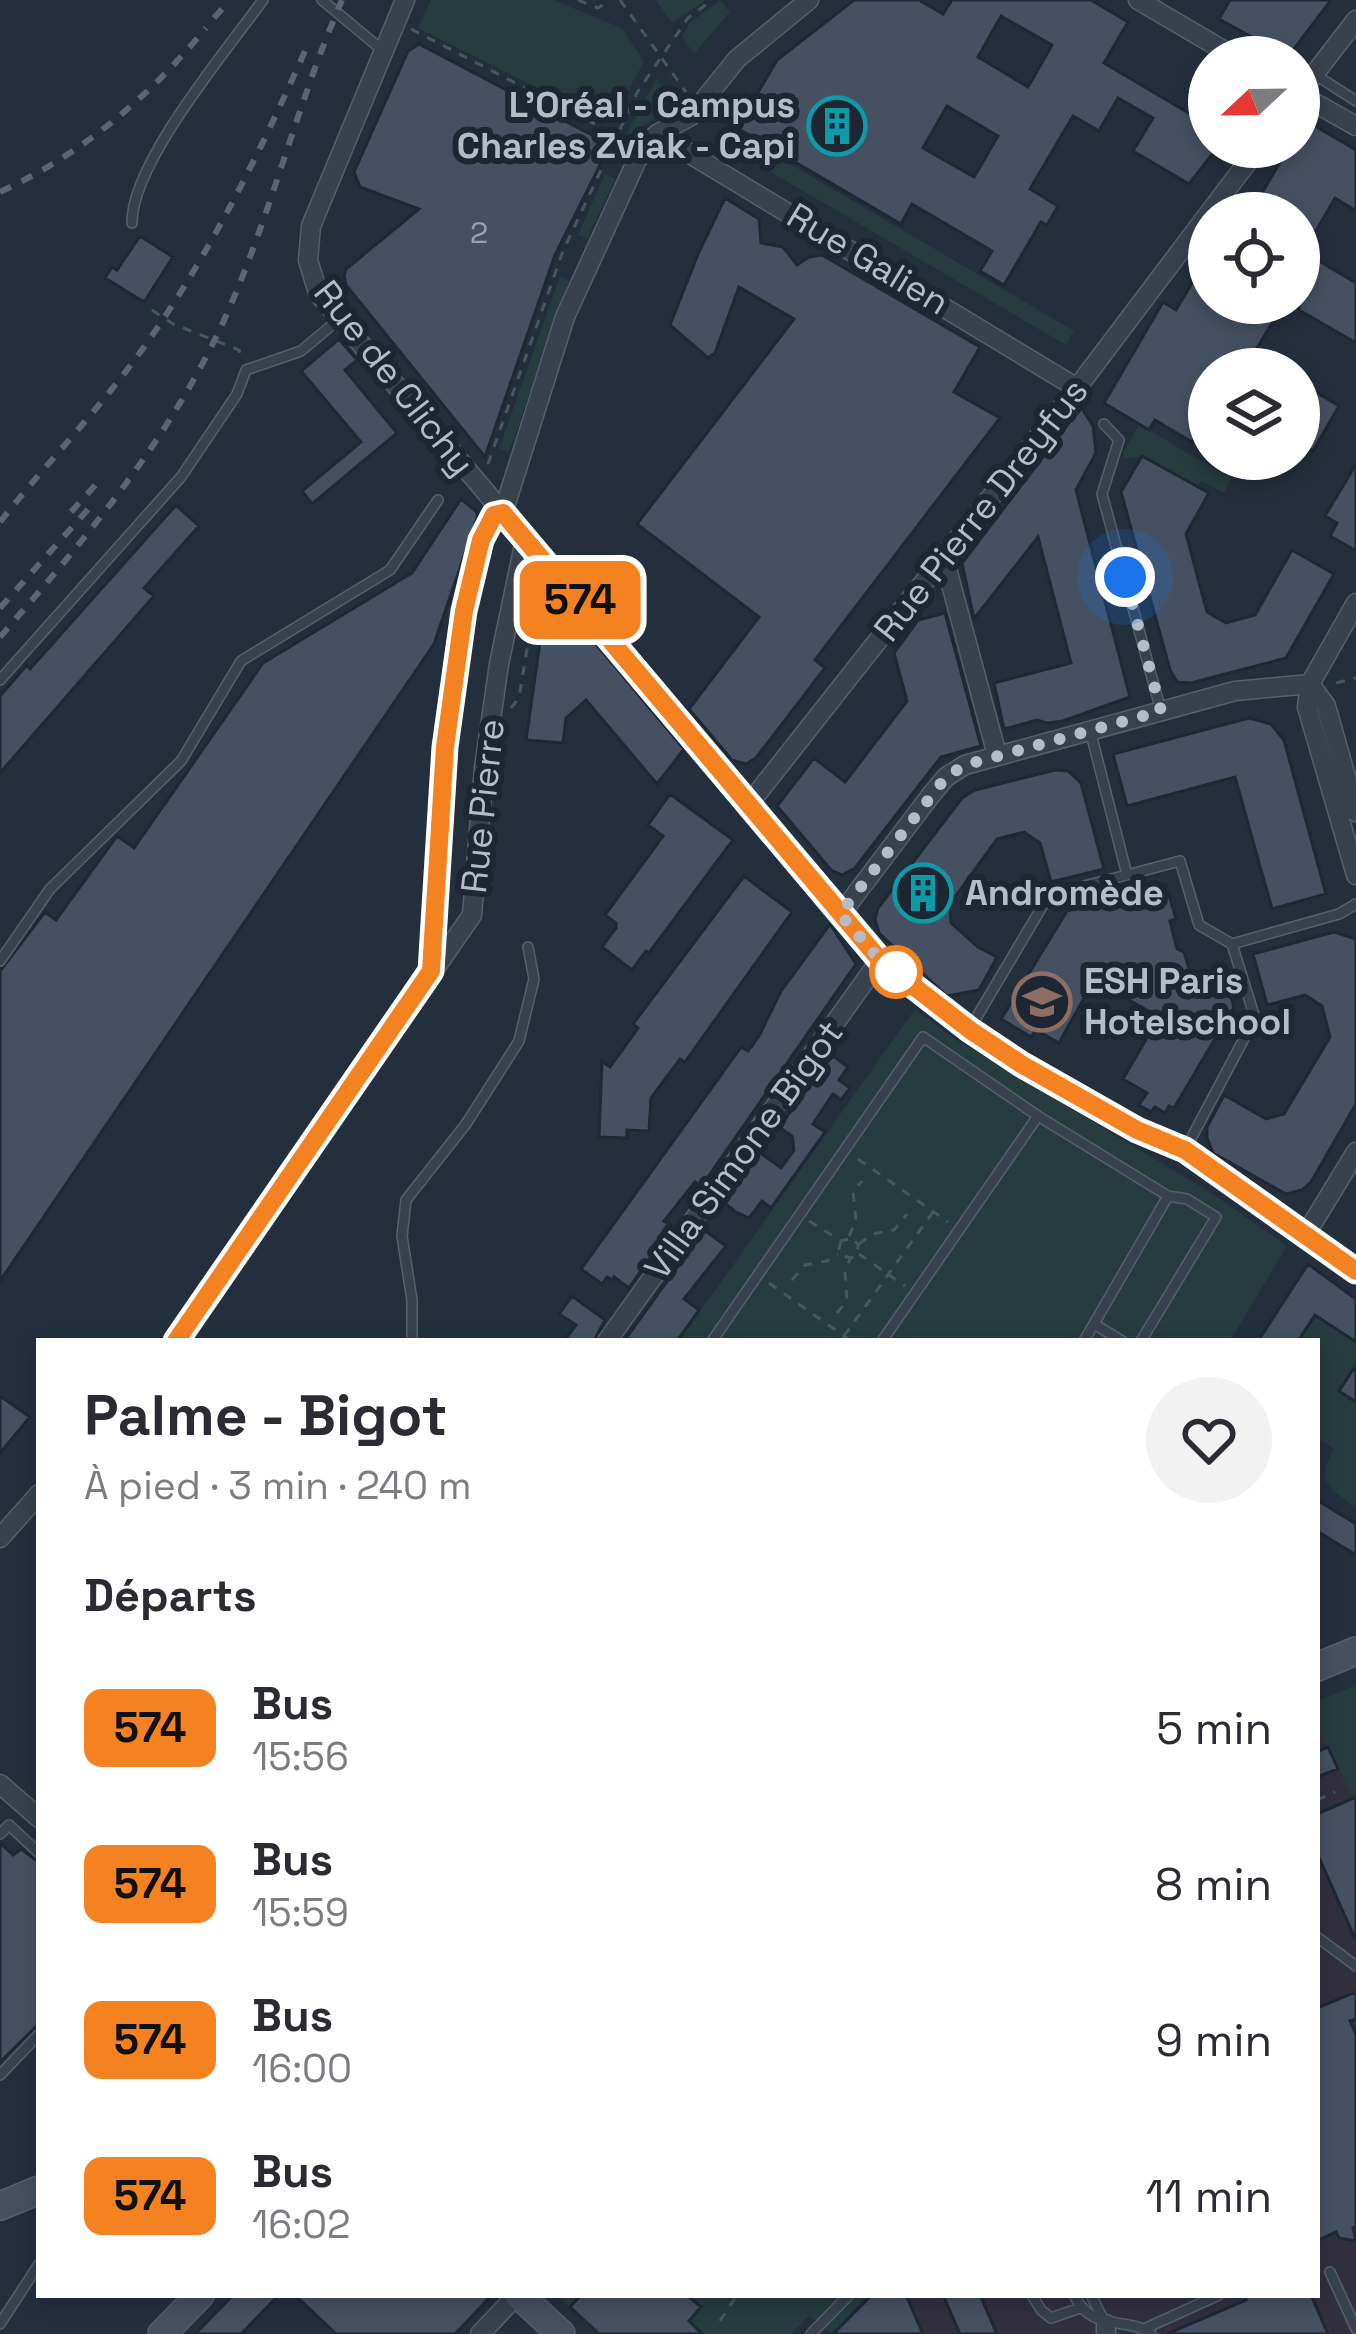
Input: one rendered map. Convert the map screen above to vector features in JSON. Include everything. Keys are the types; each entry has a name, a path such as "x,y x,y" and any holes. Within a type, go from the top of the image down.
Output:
{"street":[{"name":"Rue de Clichy","path":"404,0 310,226 307,244 313,282 339,319 880,960 970,1030 1137,1130 1185,1150 1356,1271"},
{"path":"431,971 445,747 464,611 481,540 494,515 503,513 565,317 642,149 657,134 691,116 737,58 809,0"},
{"path":"1138,0 1199,36"},
{"path":"1320,66 1356,20"},
{"path":"1320,106 1356,126"},
{"name":"Rue Galien","path":"657,134 1077,388"},
{"name":"Rue Pierre Dreyfus","path":"1225,192 1243,168"},
{"name":"Rue Pierre Dreyfus","path":"749,804 1188,241"},
{"name":"Rue Pierre","path":"178,1338 472,915 484,768 525,540"},
{"path":"944,558 997,755"},
{"path":"512,602 575,595"},
{"path":"1356,603 1310,684 1307,707 1356,875"},
{"path":"840,914 946,777 965,765 1255,688 1310,684"},
{"path":"1310,684 1326,706 1356,812"},
{"name":"Villa Simone Bigot","path":"609,1338 880,960"},
{"path":"1306,1234 1356,1151"},
{"path":"0,1538 36,1497"},
{"path":"1320,1665 1352,1647"},
{"path":"0,1784 36,1815"},
{"path":"0,2206 36,2191"},
{"path":"163,2334 197,2298"},
{"path":"479,2334 515,2298"},
{"path":"521,2298 561,2334"}],"lane":[{"path":"132,223 132,202 146,170 263,0"},
{"path":"322,0 382,50"},
{"path":"1320,78 1356,100"},
{"path":"0,680 181,477 237,394 246,370 301,351 339,319"},
{"path":"1103,424 1119,440 1102,494 1161,711"},
{"path":"0,962 50,889 181,761 241,661 390,570 438,500"},
{"path":"1090,730 1126,875"},
{"path":"970,1030 1048,895 1180,861 1199,925 1232,944 1255,1018 1185,1150"},
{"path":"1232,944 1339,914 1356,904"},
{"path":"412,1338 412,1300 402,1236 406,1200 466,1124 519,1041 534,979 529,947"},
{"path":"714,1338 923,1037 1038,1116 1168,1196 1187,1199 1216,1217 1143,1338"},
{"path":"884,1338 1038,1116"},
{"path":"1086,1338 1168,1196"},
{"path":"1094,1324 1117,1338"},
{"path":"0,1834 9,1825 36,1849"},
{"path":"1320,1938 1356,1966"},
{"path":"0,2075 36,2037"},
{"path":"0,2324 36,2269"},
{"path":"1330,2272 1356,2329"},
{"path":"811,2334 846,2298"},
{"path":"1034,2298 1051,2318 1080,2308"},
{"path":"1075,2298 1080,2308 1106,2329 1149,2331 1216,2298"},
{"path":"1092,2298 1106,2329"}],"path":[{"path":"578,0 598,8 610,0"},
{"path":"620,0 686,92 704,102"},
{"path":"479,487 563,251 638,91 688,18 712,0"},
{"path":"395,22 617,136"},
{"path":"152,310 173,324 239,350 246,370"},
{"path":"505,716 519,698 535,598"},
{"path":"844,1150 959,1230"},
{"path":"841,1241 848,1238 856,1220 853,1191 862,1181"},
{"path":"844,1336 933,1212"},
{"path":"800,1214 841,1241"},
{"path":"837,1313 847,1301 845,1273 858,1245 872,1234 894,1230 907,1214"},
{"path":"848,1238 858,1245"},
{"path":"840,1253 841,1241"},
{"path":"840,1253 851,1258"},
{"path":"792,1280 805,1264 827,1261 840,1253"},
{"path":"857,1253 916,1294"},
{"path":"758,1274 847,1338"},
{"path":"1320,1798 1335,1792"},
{"path":"720,2321 735,2298"}],"shaded area":[{"path":"1320,1732 1356,1804 1356,2334 923,2334 907,2298 1320,2298"}],"green space":[{"path":"431,0 553,0 622,28 644,62 609,124 418,28"},
{"path":"656,0 706,0 672,23"},
{"path":"720,0 730,12 694,54 682,37 690,23"},
{"path":"657,78 675,105 643,126 624,160 615,155"},
{"path":"738,133 1074,331 1066,345 730,148"},
{"path":"605,174 615,179 587,239 578,235"},
{"path":"560,276 569,281 509,452 499,449"},
{"path":"1139,424 1188,453 1188,480 1230,480 1224,493 1202,481 1197,487 1142,456 1125,459 1123,454"},
{"path":"915,1009 952,1037 1213,1194 1287,1246 1232,1338 681,1338"},
{"path":"1315,1315 1347,1336 1356,1324 1356,1365 1339,1391 1356,1402 1353,1506 1325,1476 1334,1449 1320,1440 1320,1338 1300,1338"},
{"path":"1356,1685 1356,1804 1320,1732 1320,1700"},
{"path":"559,2298 864,2298 832,2334 809,2316 791,2334 596,2334"}],"building":[{"name":"L'Oréal - Campus Charles Zviak - Capi","path":"854,0 919,0 943,14 952,0 1091,0 1128,22 1104,63 1188,113 1188,168 1202,168 1189,184 1133,151 1153,118 1118,98 1099,131 1073,116 1030,189 1058,206 1047,225 1041,222 1004,285 980,271 992,251 912,204 901,224 737,128 777,60","holes":["1001,16 1052,45 1028,87 978,57","947,106 998,136 974,177 923,148"]},
{"path":"1230,0 1331,0 1304,36 1250,36 1219,19"},
{"path":"419,44 607,143 555,255 485,457 346,285 344,276 346,269 419,209 360,187 354,172 408,51"},
{"path":"1320,129 1356,150 1356,211 1335,198 1320,224 1320,192 1262,192 1277,168 1320,168"},
{"path":"725,198 759,219 761,243 783,247 797,265 822,255 980,347 954,392 1000,418 815,660 825,668 756,758 746,764 732,760 689,709 759,617 637,524 794,319 739,287 715,353 708,358 670,325"},
{"path":"140,236 173,257 144,302 105,278 112,267 117,270"},
{"path":"1320,262 1356,283 1356,343 1320,322"},
{"path":"1188,290 1188,324 1271,324 1257,348 1188,348 1188,440 1155,420 1149,430 1104,403 1163,302 1176,310"},
{"path":"339,339 357,360 345,370 397,433 312,504 302,491 361,442 301,371"},
{"path":"1320,395 1339,406 1320,439"},
{"path":"1081,407 1093,426 1096,453 1076,490 1130,697 1063,721 1037,720 1004,729 994,683 1071,663 1038,537 974,619 962,563"},
{"path":"1142,456 1209,493 1186,534 1207,612 1226,623 1255,615 1292,550 1334,574 1286,658 1191,683 1177,682 1121,492"},
{"path":"1356,464 1356,551 1330,536 1337,523 1325,516"},
{"path":"461,499 477,512 477,518 434,644 0,1281 0,971 45,912 56,920 117,836 134,848 263,663 412,573"},
{"path":"176,505 199,526 144,588 154,596 0,773 0,696 27,665 30,669"},
{"path":"566,613 569,622 575,619 684,749 657,784 586,700 566,718 563,743 526,740 542,628 550,626 549,617"},
{"path":"945,613 981,746 941,757 855,868 842,875 832,871 777,806 814,758 845,782 907,701 894,653 918,620"},
{"path":"1249,718 1271,724 1284,740 1326,894 1272,909 1235,777 1127,806 1113,754"},
{"name":"Andromède","path":"1068,771 1081,783 1104,869 1051,882 1040,843 1024,832 997,839 950,904 951,923 997,957 979,990 947,996 879,933 878,908 962,798 975,790"},
{"path":"670,794 733,840 632,970 602,947 616,928 605,915 663,836 648,825"},
{"path":"744,876 792,912 685,1062 680,1059 651,1098 649,1131 627,1130 627,1138 599,1137 602,1061 610,1067 638,1028 633,1024"},
{"path":"1166,884 1176,919 1170,921 1177,949 1184,952 1193,982 1225,974 1234,1007 1174,1108 1169,1106 1165,1113 1139,1105 1147,1093 1123,1079 1159,1017 1094,980 1059,1043 1036,1030 1031,1037 1001,1019 1067,911"},
{"path":"830,924 856,964 701,1187 695,1182 664,1221 672,1226 629,1288 614,1277 602,1284 581,1269 741,1047 748,1051 759,1036 781,991"},
{"path":"1334,932 1356,939 1356,1104 1311,1182 1286,1194 1213,1153 1207,1127 1224,1095 1266,1119 1284,1114 1330,1037 1322,1006 1305,995 1267,1005 1253,954"},
{"path":"832,1055 848,1067 839,1080 850,1088 841,1100 833,1094 813,1124 825,1132 771,1208 762,1201 749,1218 736,1212 723,1202 759,1152 781,1168 794,1150 792,1136 779,1127"},
{"path":"704,1230 726,1246 684,1299 699,1310 679,1338 626,1338"},
{"path":"1308,1264 1356,1299 1356,1342 1315,1315 1300,1338 1260,1338"},
{"path":"572,1296 605,1320 596,1338 566,1338 576,1325 559,1314"},
{"path":"1356,1365 1356,1402 1339,1391"},
{"path":"0,1396 30,1417 0,1453"},
{"path":"1320,1502 1356,1524 1356,1555 1320,1533"},
{"path":"1328,1747 1338,1769 1320,1776 1320,1751"},
{"path":"1356,1797 1356,1941 1320,1860 1320,1813"},
{"path":"0,1843 13,1855 21,1849 36,1860 36,2027 0,2062"},
{"path":"1356,1992 1356,2019 1350,2021 1356,2034 1356,2241 1339,2238 1336,2232 1320,2240 1320,2007"},
{"path":"230,2298 276,2298 241,2334 195,2334"},
{"path":"298,2298 489,2298 455,2334 336,2334"},
{"path":"578,2298 690,2298 701,2307 689,2321 702,2334 599,2334 570,2307"},
{"path":"869,2298 907,2298 923,2334 833,2334"},
{"path":"944,2298 981,2298 997,2334 960,2334"},
{"path":"1312,2298 1328,2334 1167,2334 1246,2300"}],"railway":[{"path":"214,18 230,0"},
{"path":"0,637 127,482 207,355 245,271 342,0"},
{"path":"0,192 59,160 112,122 206,28"},
{"path":"0,522 120,379 185,285 229,209 305,51"},
{"path":"71,512 99,481"},
{"path":"0,608 91,506"}],"bus line":[{"name":"574","path":"178,1338 431,971 445,747 464,611 481,540 494,515 503,513 880,960 1021,1064 1137,1130 1185,1150 1356,1271"}],"place":[{"name":"L'Oréal - Campus Charles Zviak - Capi","path":"837,126"},
{"name":"Andromède","path":"923,893"},
{"name":"ESH Paris Hotelschool","path":"1042,1002"}],"route":[{"path":"896,972 910,983 880,960 840,914 946,777 965,765 1161,711 1125,577"}]}
